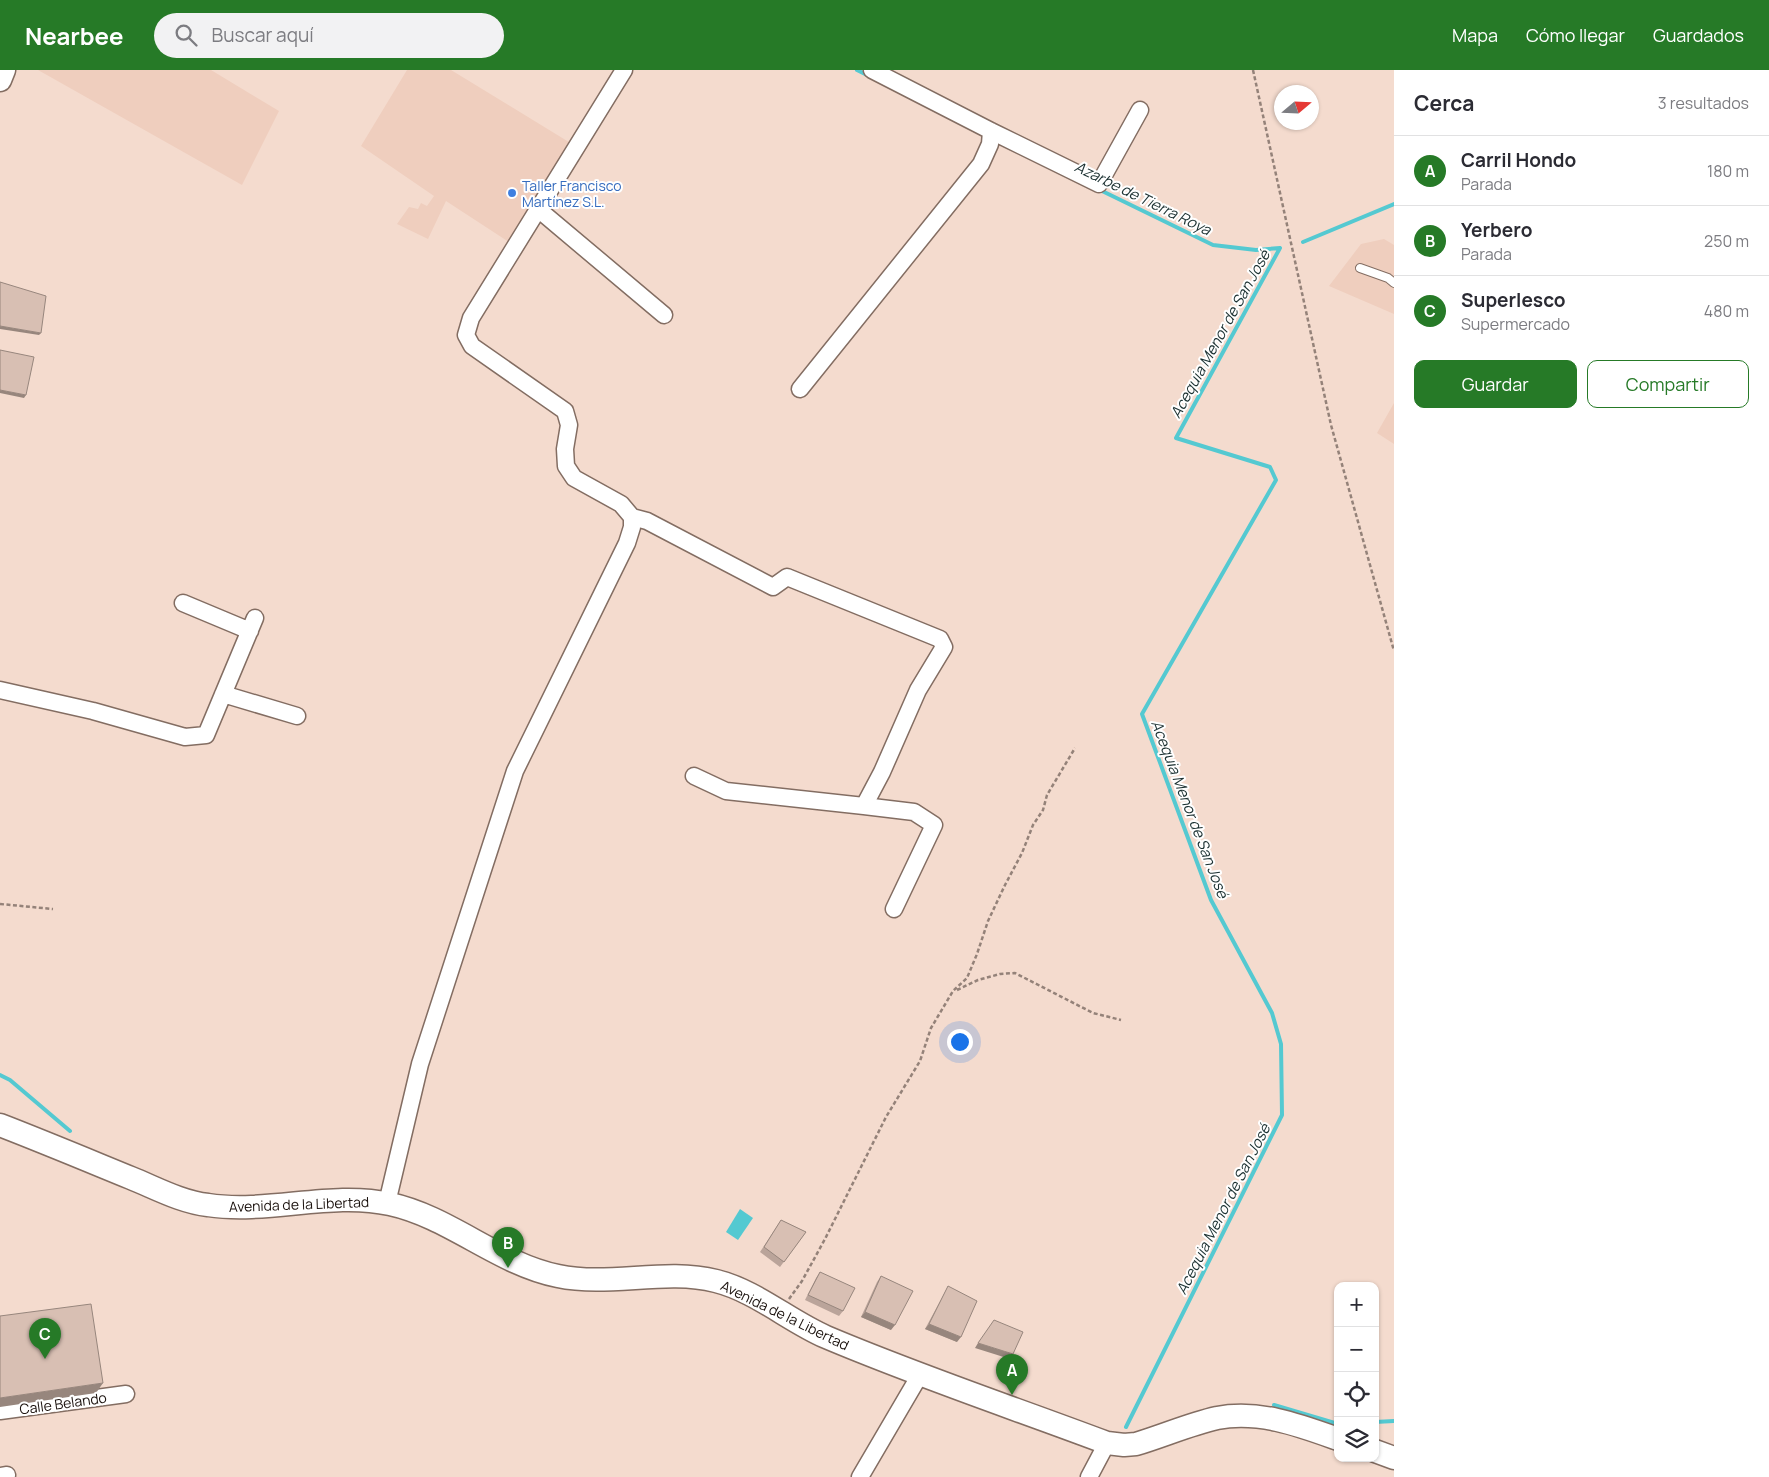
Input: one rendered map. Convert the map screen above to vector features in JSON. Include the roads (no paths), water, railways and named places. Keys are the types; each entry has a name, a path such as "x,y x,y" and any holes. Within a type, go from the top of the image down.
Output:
{"main road":[{"path":"0,80 4,70"},
{"name":"Avenida de la Libertad","path":"0,1124 174,1196 206,1205 251,1206 339,1201 387,1203 417,1212 499,1254 546,1273 575,1278 703,1278 734,1288 824,1336 1107,1443 1118,1445 1136,1444 1210,1420 1238,1416 1273,1419 1334,1437"},
{"path":"1379,1452 1394,1458"}],"street":[{"path":"624,70 471,318 466,335 472,346 565,411 569,425 565,448 566,466 574,478 621,504 632,517 647,521 773,587 788,577 940,639 944,647 918,690 882,772 864,806"},
{"path":"872,70 1099,184 1140,110"},
{"path":"800,389 981,164 990,144 991,131"},
{"path":"538,209 664,316"},
{"path":"387,1203 420,1064 515,771 626,543 632,527 632,517"},
{"path":"0,690 185,736 206,735 253,624 183,603"},
{"path":"224,694 297,716"},
{"path":"694,776 726,791 807,798 914,812 934,825 894,909"},
{"path":"860,1477 921,1374"},
{"name":"Calle Belando","path":"0,1412 126,1394"},
{"path":"1089,1477 1107,1443"}],"lane":[{"path":"1360,268 1388,278 1394,283"}],"water":[{"path":"740,1209 753,1218 738,1240 726,1232"}],"waterway":[{"name":"Azarbe de Tierra Roya","path":"857,70 869,76"},
{"name":"Azarbe de Tierra Roya","path":"1098,189 1213,245 1256,250 1280,248"},
{"name":"Azarbe de Tierra Roya","path":"1303,242 1394,204"},
{"name":"Acequia Menor de San José","path":"1126,1427 1282,1115 1281,1044 1272,1013 1211,900 1142,714 1276,480 1270,467 1176,438 1280,248"},
{"path":"0,1075 10,1080 70,1131"},
{"path":"1274,1405 1334,1423"},
{"path":"1379,1422 1394,1421"}],"place":[{"name":"Taller Francisco Martínez S.L.","path":"512,193"},
{"name":"Yerbero","path":"508,1268"},
{"name":"Superlesco","path":"45,1359"},
{"name":"Carril Hondo","path":"1012,1395"}]}
